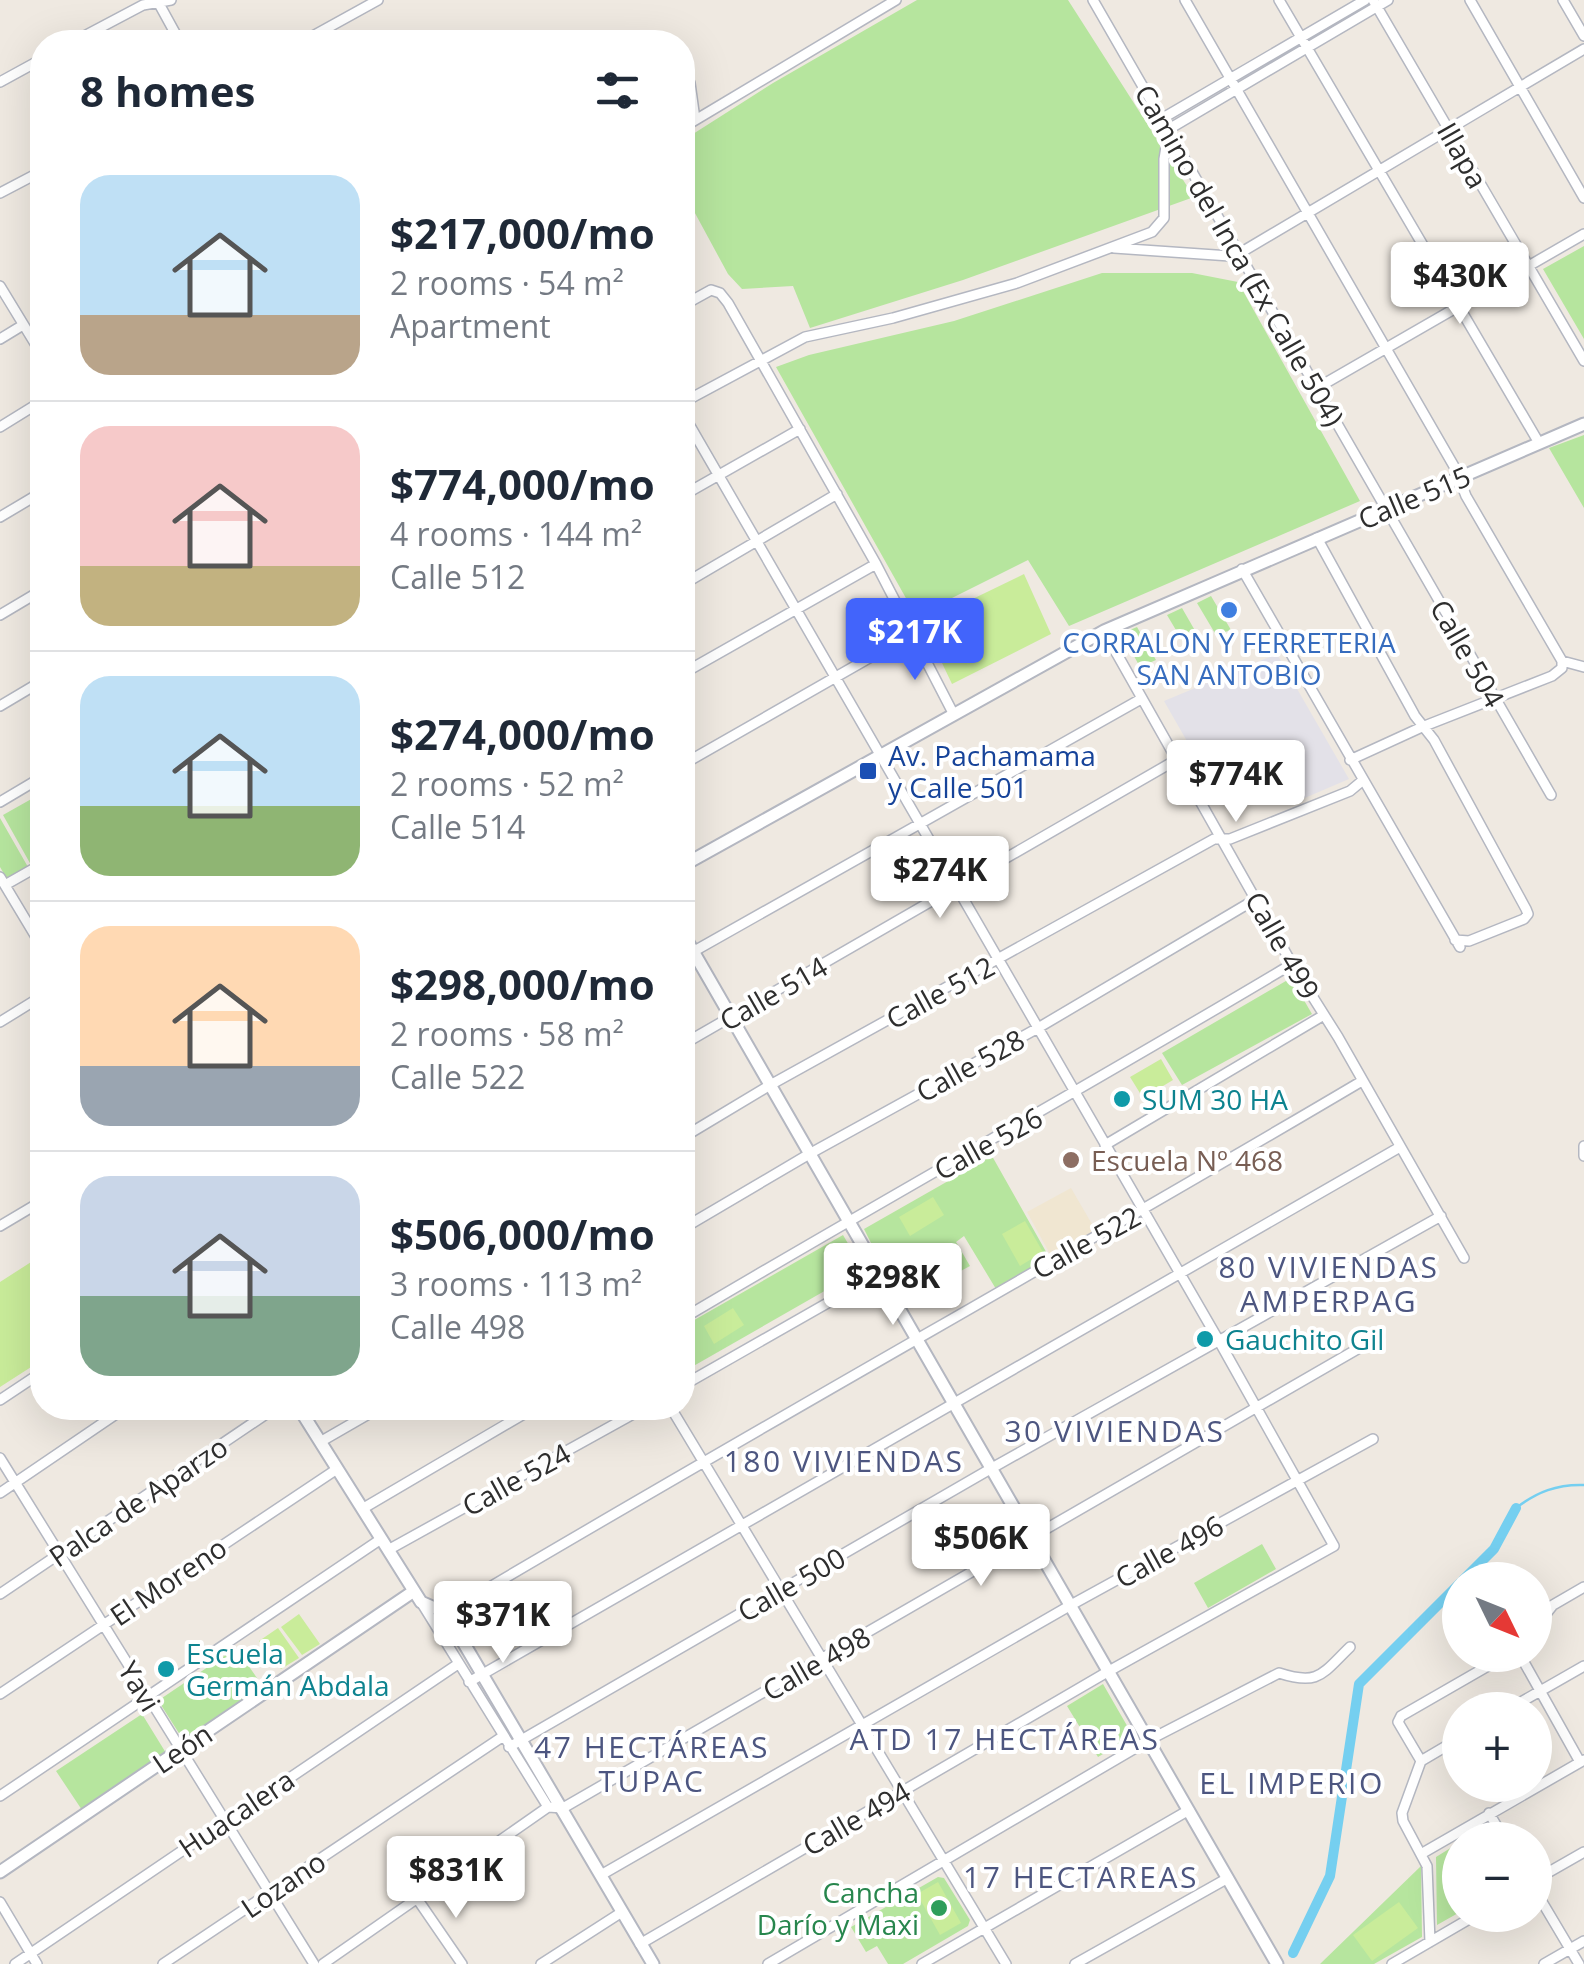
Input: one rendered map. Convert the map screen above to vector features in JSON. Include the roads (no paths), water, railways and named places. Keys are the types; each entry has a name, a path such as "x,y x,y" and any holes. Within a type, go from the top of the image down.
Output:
{"street":[{"path":"158,0 174,30"},
{"path":"96,30 143,5 171,0"},
{"path":"324,30 378,0"},
{"path":"695,119 896,0"},
{"name":"Camino del Inca (Ex Calle 504)","path":"1093,0 1385,510"},
{"path":"1185,0 1309,212 1562,664"},
{"path":"1279,0 1539,443"},
{"path":"1163,118 1365,0"},
{"path":"695,396 805,338 1017,283 1152,232 1162,224 1169,130 1375,3 1388,0"},
{"path":"1470,0 1584,198"},
{"path":"1563,0 1584,36"},
{"name":"Illapa","path":"1375,3 1584,361"},
{"path":"1109,248 1230,256 1240,253 1584,49"},
{"path":"0,82 30,66"},
{"path":"0,193 30,177"},
{"path":"1317,388 1584,234"},
{"path":"0,286 30,336"},
{"path":"695,299 710,290 728,304 876,564 953,714"},
{"path":"0,339 24,326"},
{"path":"0,427 30,408"},
{"name":"Calle 515","path":"695,859 1104,630 1584,424"},
{"path":"695,489 800,429"},
{"path":"695,434 1297,1480"},
{"path":"695,577 837,494"},
{"path":"0,517 30,499"},
{"name":"Calle 504","path":"1385,510 1551,795"},
{"path":"1242,569 1458,944 1524,919 1528,914 1434,740 1422,727 1317,538"},
{"path":"695,667 876,564"},
{"path":"0,615 30,597"},
{"name":"Calle 499","path":"1104,630 1292,964 1464,1258"},
{"path":"695,757 911,634"},
{"path":"1562,664 1584,668"},
{"path":"1350,760 1552,676 1562,664"},
{"path":"0,706 30,688"},
{"path":"695,950 1141,699"},
{"name":"Calle 514","path":"695,1037 1176,760"},
{"name":"Calle 512","path":"695,1130 1220,837 1230,838 1298,812 1350,791 1362,781"},
{"path":"0,802 30,784"},
{"path":"30,869 2,881 30,927"},
{"name":"Calle 528","path":"695,1220 1038,1028 1256,899"},
{"path":"695,964 772,1084 1277,1964"},
{"name":"Calle 526","path":"695,1311 1076,1094 1292,964"},
{"path":"0,1022 30,1003"},
{"path":"1106,1145 1324,1015"},
{"name":"Calle 522","path":"446,1613 1362,1080"},
{"path":"1584,1146 1584,1156"},
{"path":"470,1682 1400,1147"},
{"path":"0,1226 30,1208"},
{"name":"Calle 500","path":"509,1748 992,1468 1441,1216"},
{"path":"695,1379 880,1273"},
{"name":"Calle 498","path":"563,1808 1380,1336"},
{"path":"0,1400 30,1380"},
{"path":"0,1493 107,1420"},
{"name":"Palca de Aparzo","path":"0,1594 257,1420"},
{"path":"306,1420 548,1807"},
{"path":"320,1442 358,1420"},
{"path":"362,1509 514,1420"},
{"name":"Calle 524","path":"0,1796 384,1544 621,1420"},
{"path":"679,1420 1006,1964"},
{"name":"Calle 496","path":"601,1875 1071,1605 1374,1439"},
{"name":"Yavi","path":"0,1458 314,1964"},
{"name":"El Moreno","path":"0,1694 337,1469"},
{"name":"Calle 494","path":"640,1944 1109,1671 1334,1546 1297,1480"},
{"path":"1552,1606 1584,1586"},
{"name":"León","path":"0,1872 414,1591"},
{"path":"422,1602 446,1613 653,1964"},
{"path":"768,1964 1150,1740 1279,1673 1302,1680 1317,1679 1350,1647"},
{"name":"Huacalera","path":"16,1964 458,1664"},
{"path":"1537,1692 1584,1666"},
{"path":"1421,1761 1398,1722 1401,1716 1477,1672"},
{"path":"1421,1854 1582,1761 1530,1672"},
{"name":"Lozano","path":"163,1964 502,1736"},
{"path":"1430,1942 1427,1866 1402,1821 1402,1813 1421,1761 1442,1749"},
{"path":"323,1964 548,1807 563,1808"},
{"path":"922,1964 1189,1810"},
{"path":"1489,1813 1494,1822"},
{"path":"1552,1870 1584,1852"},
{"path":"1075,1964 1228,1878"},
{"path":"418,1900 462,1964"},
{"path":"0,1902 36,1964"},
{"path":"541,1964 622,1912"},
{"path":"1552,1919 1579,1964"},
{"path":"1392,1964 1447,1932"},
{"path":"1544,1964 1584,1941"}],"waterway":[{"path":"1516,1508 1548,1490 1584,1485"},
{"path":"1481,1562 1494,1549 1516,1508"},
{"path":"1293,1953 1330,1876 1359,1684 1442,1601"}],"place":[{"name":"CORRALON Y FERRETERIA SAN ANTOBIO","path":"1229,610"},
{"name":"Av. Pachamama y Calle 501","path":"868,771"},
{"name":"SUM 30 HA","path":"1122,1099"},
{"name":"Escuela Nº 468","path":"1071,1160"},
{"name":"Gauchito Gil","path":"1205,1339"},
{"name":"Escuela Germán Abdala","path":"166,1669"},
{"name":"Cancha Darío y Maxi","path":"939,1908"}],"district":[{"name":"80 VIVIENDAS AMPERPAG","path":"1329,1283"},
{"name":"30 VIVIENDAS","path":"1115,1430"},
{"name":"180 VIVIENDAS","path":"844,1460"},
{"name":"ATD 17 HECTÁREAS","path":"1005,1738"},
{"name":"47 HECTÁREAS TUPAC","path":"652,1763"},
{"name":"EL IMPERIO","path":"1292,1782"},
{"name":"17 HECTAREAS","path":"1081,1876"}]}
